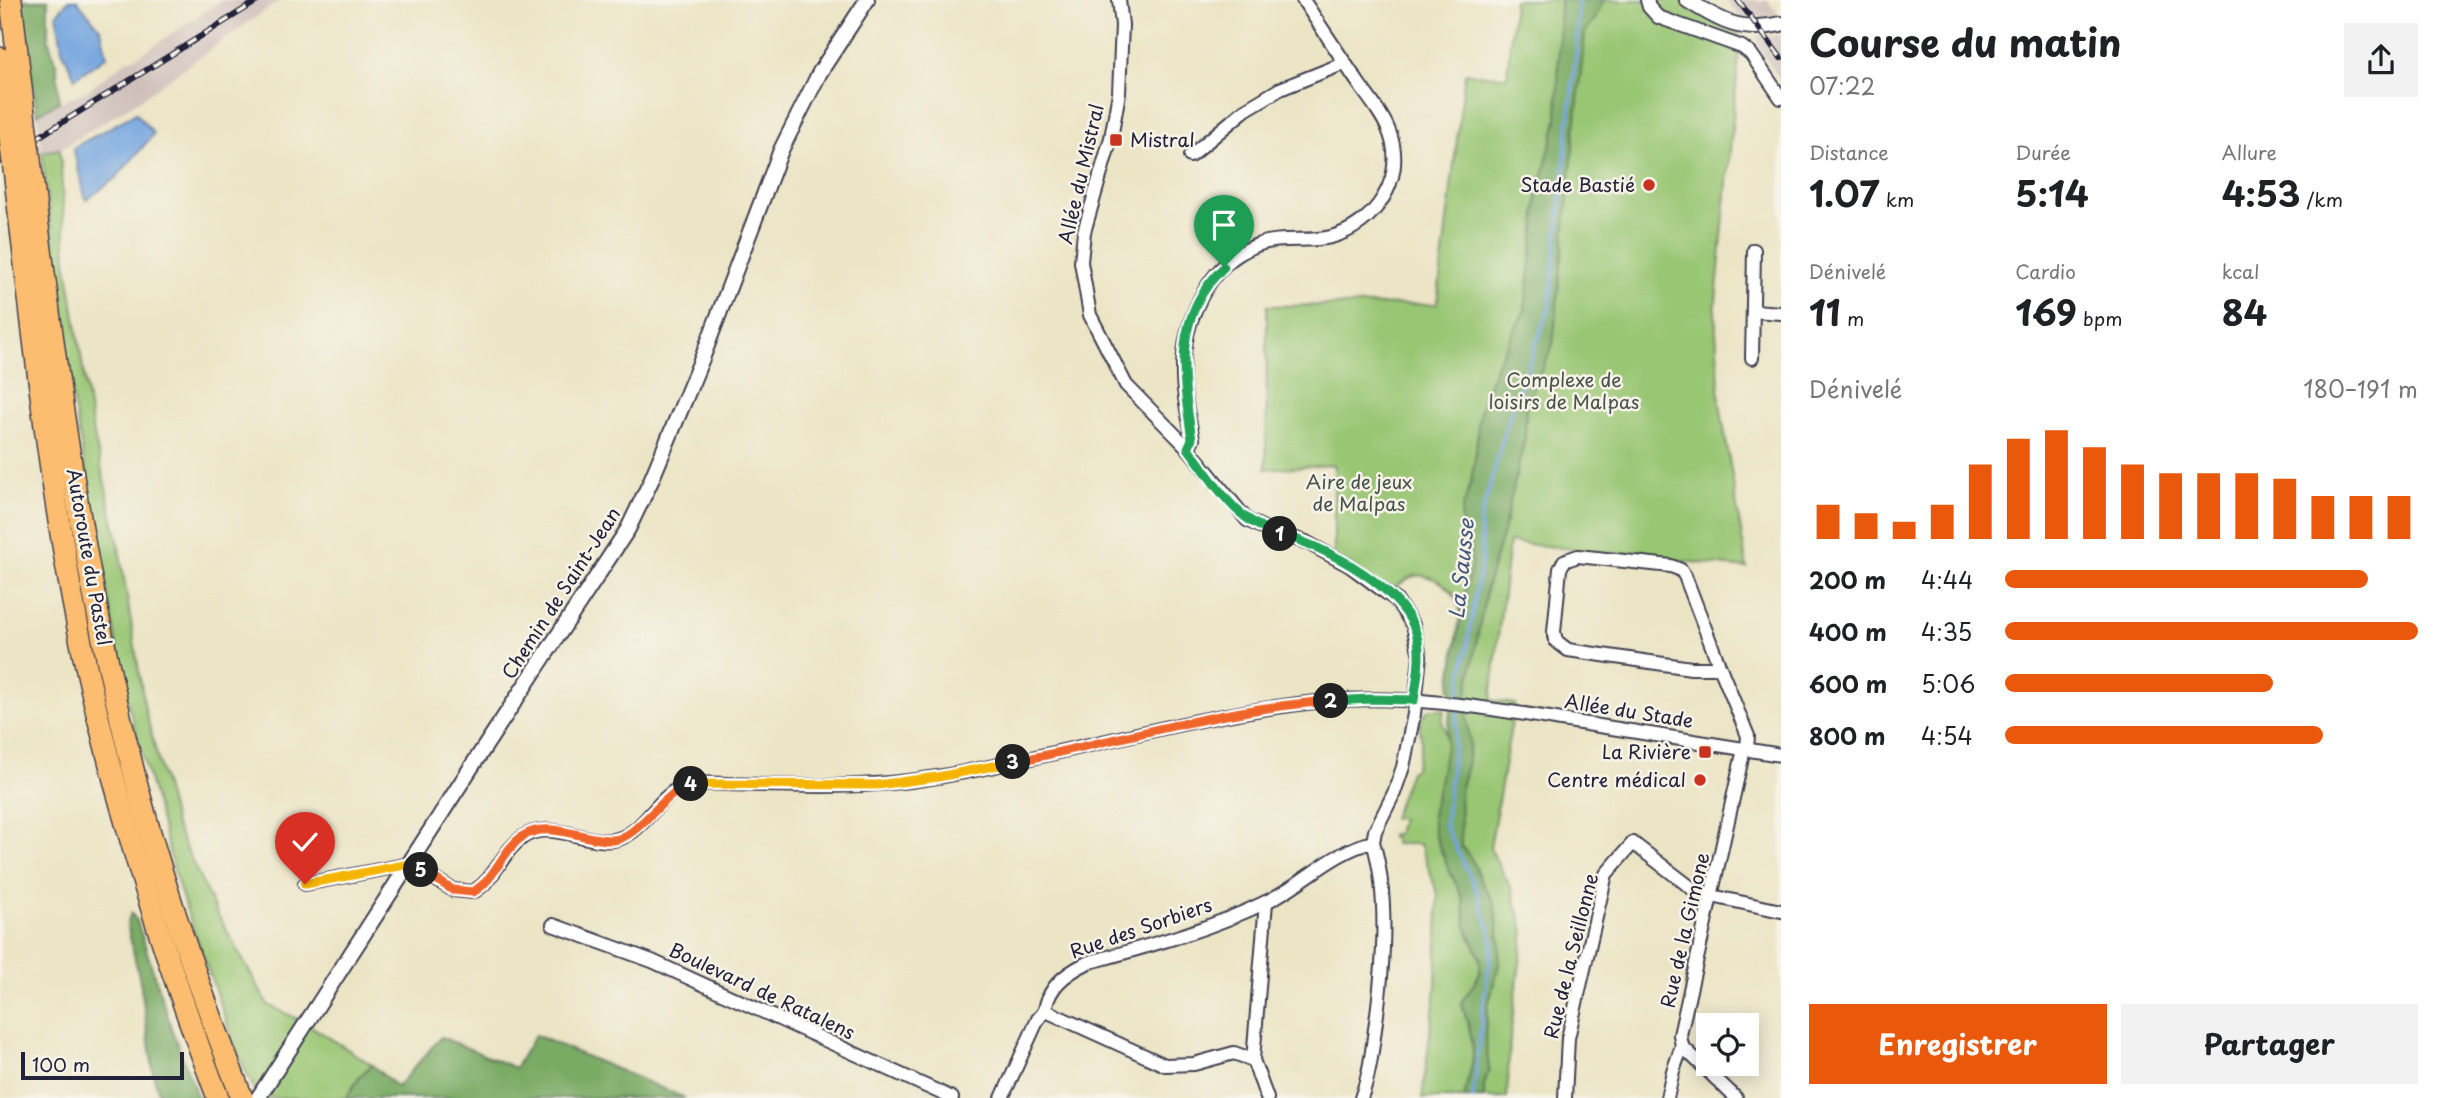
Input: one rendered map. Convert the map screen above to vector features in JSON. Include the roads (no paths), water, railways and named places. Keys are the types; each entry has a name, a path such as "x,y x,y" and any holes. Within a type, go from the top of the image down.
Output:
{"highway":[{"name":"Autoroute du Pastel","path":"11,0 17,127 22,165 89,570 108,664 159,863 181,934 242,1098"},
{"name":"Autoroute du Pastel","path":"0,58 17,127"},
{"name":"Autoroute du Pastel","path":"22,165 47,432 66,563 84,655 132,850 165,954 218,1098"}],"street":[{"name":"Chemin de Saint-Jean","path":"258,1098 472,765 628,529 703,356 781,150 820,72 867,0"},
{"name":"Allée du Mistral","path":"1119,0 1122,25 1119,93 1111,138 1084,232 1081,262 1090,315 1126,385 1188,448 1236,510 1247,520 1270,531 1318,548 1360,573 1396,600 1413,625 1418,639 1419,656 1414,700"},
{"path":"1188,448 1192,439 1183,378 1184,357 1192,317 1209,282 1245,251 1259,244 1330,237 1359,226 1378,207 1391,182 1393,151 1390,134 1379,113 1303,0"},
{"path":"1647,0 1658,17 1742,47 1751,54 1781,98"},
{"path":"1687,0 1715,18 1733,25 1778,26"},
{"path":"1190,156 1245,110 1280,89 1345,63"},
{"path":"1752,358 1754,250"},
{"path":"1753,311 1781,313"},
{"path":"1578,556 1671,566 1681,570 1719,665 1711,668 1691,668 1568,650 1560,646 1554,632 1560,569 1564,561 1578,556"},
{"name":"Rue de la Gimone","path":"1667,1098 1672,1072 1682,1046 1680,1035 1742,748 1736,711 1719,665"},
{"path":"305,884 410,864 453,890 473,892 490,879 522,837 543,831 616,840 638,827 657,806 680,788 694,783 877,785 938,777 1197,720 1257,710 1370,699 1414,700 1403,767 1394,793 1375,831 1373,842 1378,859 1381,891 1383,974 1369,1068 1361,1098"},
{"name":"Allée du Stade","path":"1414,700 1452,703 1781,755"},
{"name":"Rue des Sorbiers","path":"1003,1098 1038,1019 1046,1011 1048,999 1056,986 1074,970 1087,963 1182,937 1266,902 1355,846 1373,842"},
{"name":"Rue de la Seillonne","path":"1565,1098 1567,1038 1606,874 1633,843 1699,893 1712,895"},
{"path":"1712,895 1781,911"},
{"path":"1266,902 1253,1060 1267,1098"},
{"name":"Boulevard de Ratalens","path":"553,925 652,961 952,1098"},
{"path":"1046,1011 1164,1065 1194,1064 1234,1052 1253,1060"},
{"path":"1682,1046 1736,1098"}],"water":[{"path":"69,0 77,0 101,30 107,56 75,78 62,50 57,14"},
{"path":"136,113 154,134 116,178 86,200 73,148"}],"waterway":[{"name":"La Sausse","path":"1458,701 1482,556 1480,521 1506,427 1550,306 1577,43 1578,0"},
{"name":"La Sausse","path":"1458,709 1445,826 1475,886 1493,940 1473,1098"}],"railway":[{"path":"0,161 259,0"},
{"path":"1738,0 1781,58"}],"place":[{"name":"Mistral","path":"1116,140"},
{"name":"Stade Bastié","path":"1649,185"},
{"name":"La Rivière","path":"1705,752"},
{"name":"Centre médical","path":"1700,780"}],"park label":[{"name":"Complexe de loisirs de Malpas","path":"1564,391"},
{"name":"Aire de jeux de Malpas","path":"1359,493"}]}
